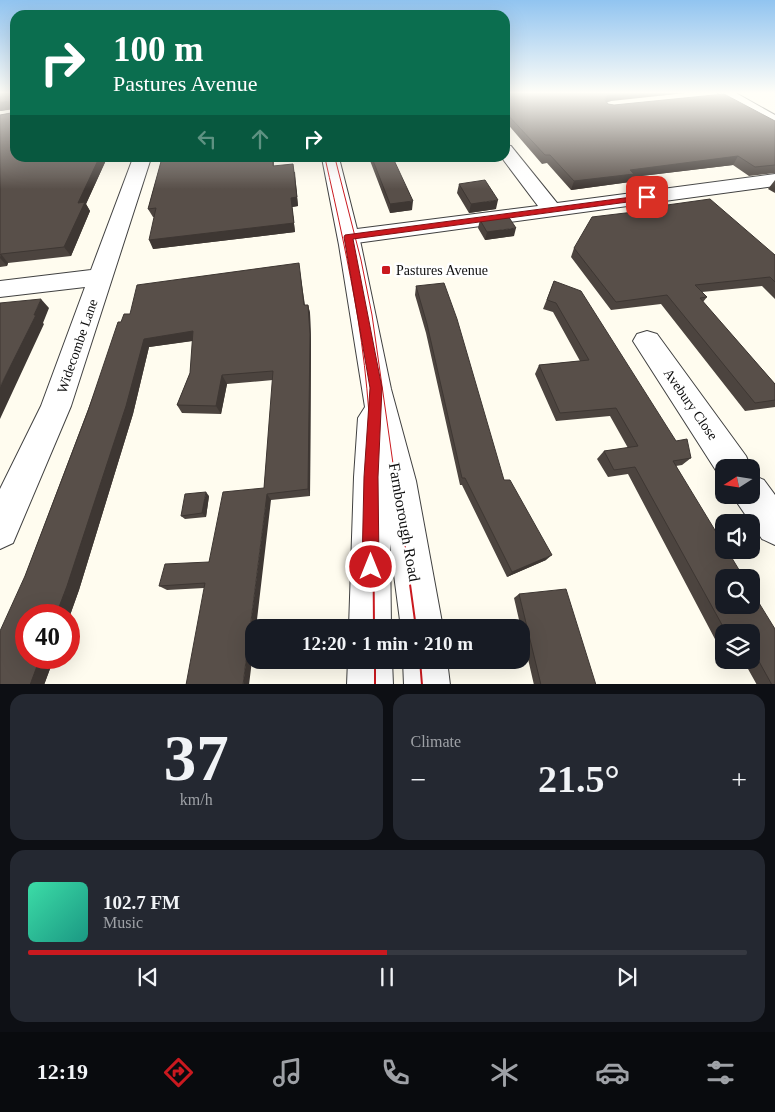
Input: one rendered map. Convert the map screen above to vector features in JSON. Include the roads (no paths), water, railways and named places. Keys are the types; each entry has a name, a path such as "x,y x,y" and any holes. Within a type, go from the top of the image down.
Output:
{"street":[{"path":"510,156 552,210"},
{"name":"Widecombe Lane","path":"0,530 56,406 141,162"},
{"name":"Farnborough Road","path":"331,162 348,237 376,388 399,481 421,619"},
{"path":"348,237 775,180"},
{"path":"0,289 101,277"},
{"name":"Avebury Close","path":"647,341 728,459"},
{"name":"Farnborough Road","path":"370,619 371,477 376,388"},
{"path":"759,504 775,526"},
{"path":"370,669 370,684"},
{"path":"426,669 427,684"}],"tram line":[{"path":"326,162 347,258 361,342 369,412 373,506"},
{"path":"336,162 361,260 372,315 399,506"},
{"path":"373,504 374,619"},
{"path":"399,504 415,619"},
{"path":"375,669 375,684"},
{"path":"421,669 422,684"}],"place":[{"name":"Pastures Avenue","path":"386,270"}]}
